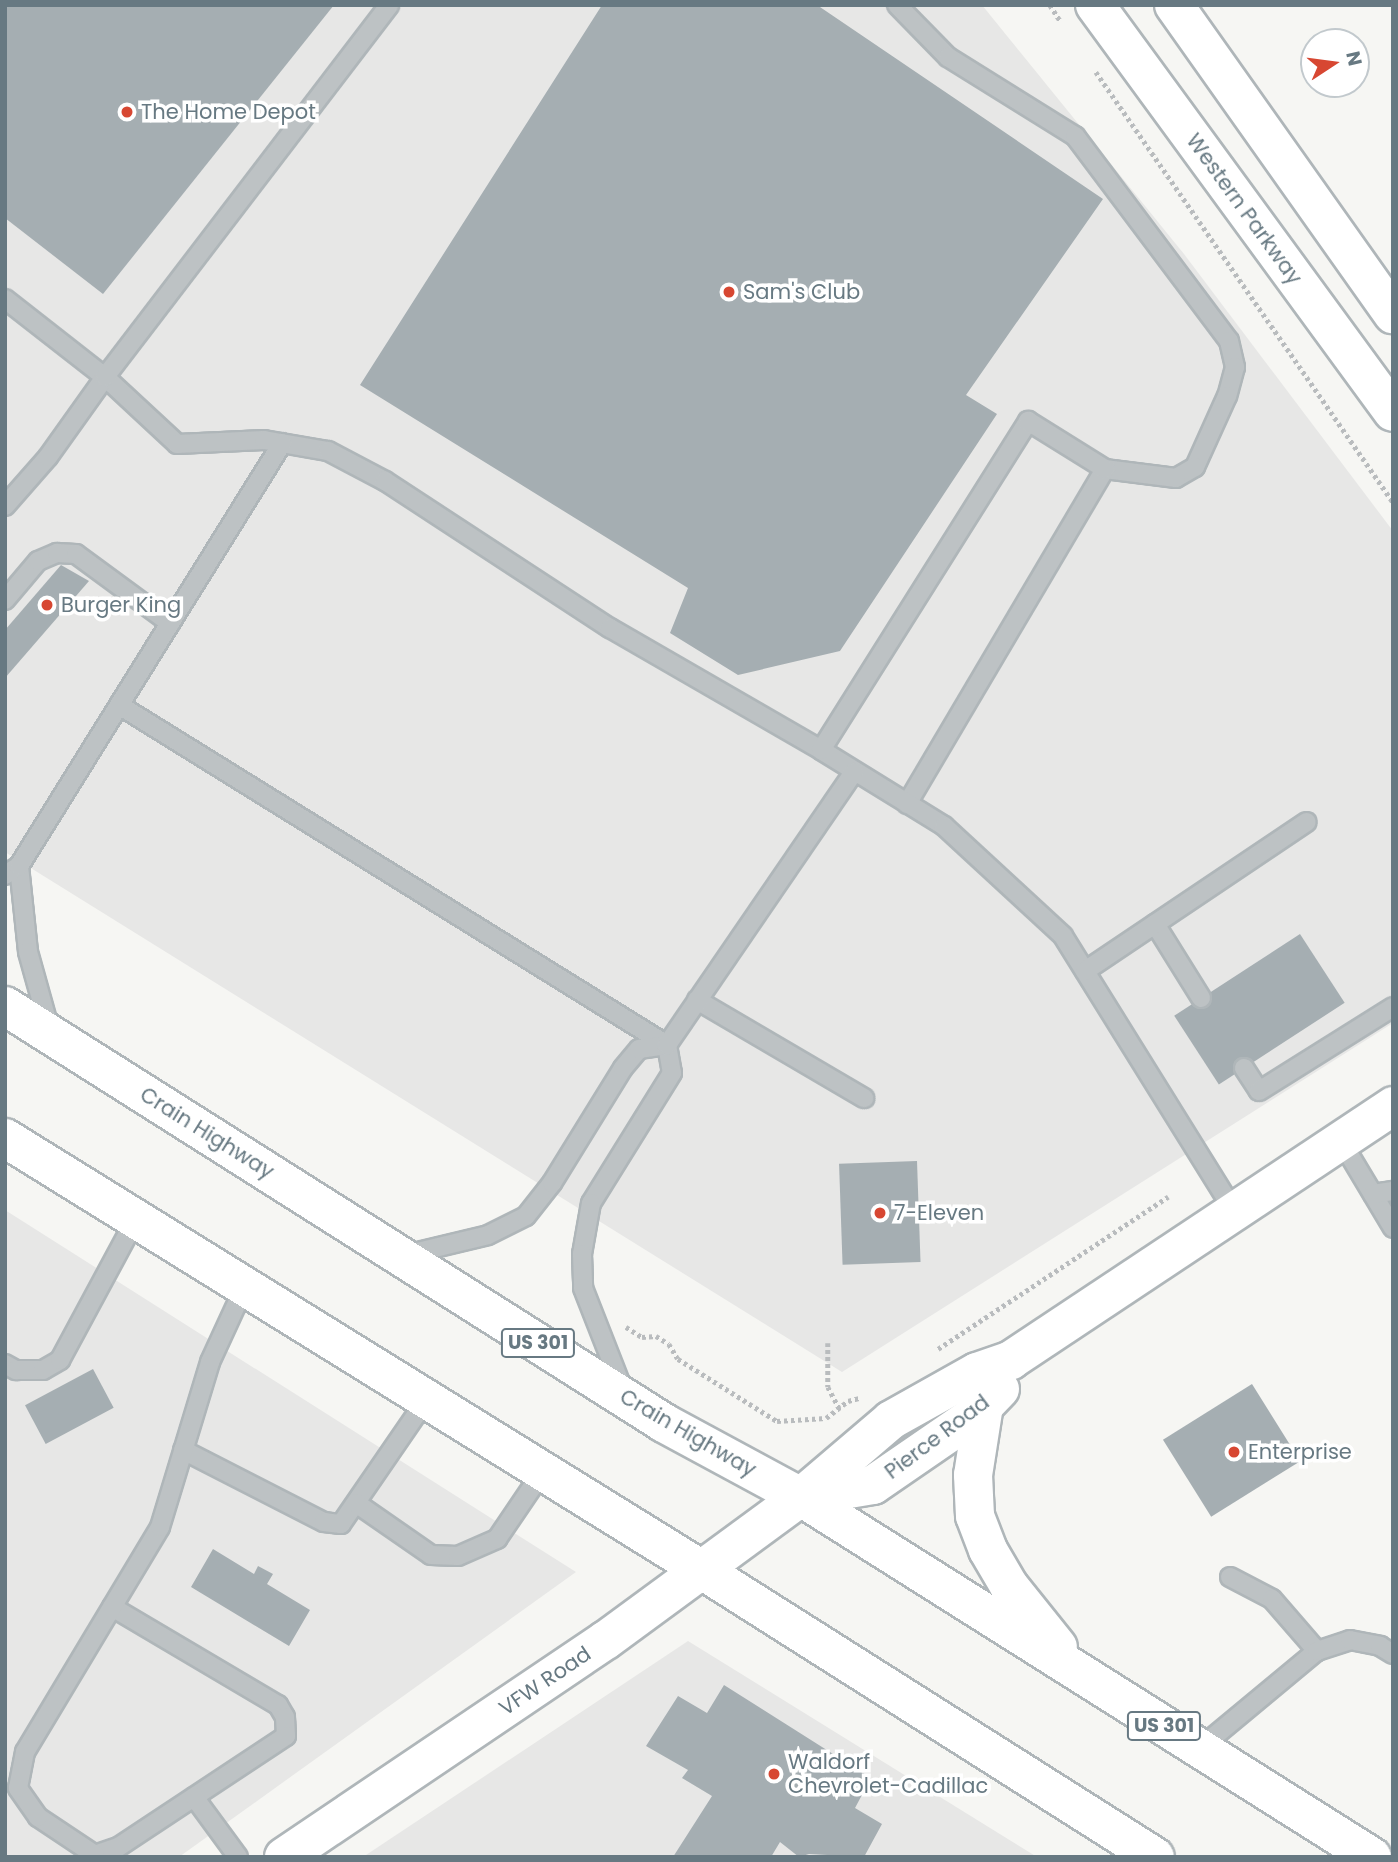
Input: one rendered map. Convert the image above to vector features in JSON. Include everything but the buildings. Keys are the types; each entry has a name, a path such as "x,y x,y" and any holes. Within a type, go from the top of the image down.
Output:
{"main road":[{"name":"Western Parkway","path":"1096,5 1393,412"},
{"path":"1174,5 1393,314"},
{"name":"Crain Highway","path":"5,1006 664,1423 802,1497 1372,1857"},
{"name":"Pierce Road","path":"802,1497 891,1420 977,1372 1012,1360 1393,1105"},
{"path":"5,1138 702,1570 1155,1857"},
{"name":"Pierce Road","path":"802,1497 873,1485 984,1405 1003,1386 1012,1360"},
{"path":"984,1405 973,1475 975,1516 988,1550 1009,1586 1077,1671"},
{"name":"VFW Road","path":"284,1857 549,1679 802,1497"}],"lane":[{"path":"5,506 48,457 105,377 390,5"},
{"path":"821,750 1028,421 1105,469 1176,478 1195,467 1227,397 1235,367 1229,341 1074,135 948,57 897,5"},
{"path":"5,299 105,377 177,444 264,440 328,451 379,477 610,628 821,750 944,826 1019,892 1063,936 1235,1212"},
{"path":"51,1034 28,952 12,871 282,443"},
{"path":"907,804 1105,469"},
{"path":"5,600 38,561 57,553 76,554 170,623"},
{"path":"119,705 667,1045"},
{"path":"626,1399 583,1288 582,1254 591,1203 672,1073 667,1045 854,772"},
{"path":"1085,971 1307,822"},
{"path":"1155,924 1201,998"},
{"path":"697,1000 864,1098"},
{"path":"1244,1068 1259,1091 1393,1007"},
{"path":"402,1256 488,1235 526,1216 552,1183 631,1058 639,1049 667,1045"},
{"path":"1341,1142 1390,1219"},
{"path":"1373,1195 1393,1191"},
{"path":"5,1364 16,1370 43,1370 60,1360 136,1219"},
{"path":"112,1606 278,1705 285,1717 286,1736 118,1847 95,1854 38,1816 18,1788 25,1752 112,1606 160,1527 210,1362 245,1286"},
{"path":"183,1450 324,1522 341,1524 427,1399"},
{"path":"356,1503 430,1555 458,1556 497,1539 543,1471"},
{"path":"1230,1577 1272,1599 1317,1651"},
{"path":"1200,1748 1317,1651 1350,1640 1380,1646 1393,1654"},
{"path":"194,1797 238,1857"}],"path":[{"path":"1049,5 1065,28"},
{"path":"1089,63 1393,502"},
{"path":"937,1350 1168,1197"},
{"path":"589,1304 642,1336 656,1336 669,1344 678,1359 777,1421 827,1418 848,1401 868,1396"},
{"path":"828,1343 828,1387 839,1408"}],"shaded area":[{"path":"5,5 982,5 1184,254 1393,531 1393,1023 842,1372 5,852"},
{"path":"5,1210 576,1572 179,1857 5,1857"},
{"path":"688,1641 1037,1857 363,1857"}],"place":[{"name":"The Home Depot","path":"127,112"},
{"name":"Sam's Club","path":"729,292"},
{"name":"Burger King","path":"47,605"},
{"name":"7-Eleven","path":"880,1213"},
{"name":"Enterprise","path":"1234,1452"},
{"name":"Waldorf Chevrolet-Cadillac","path":"774,1774"}]}
